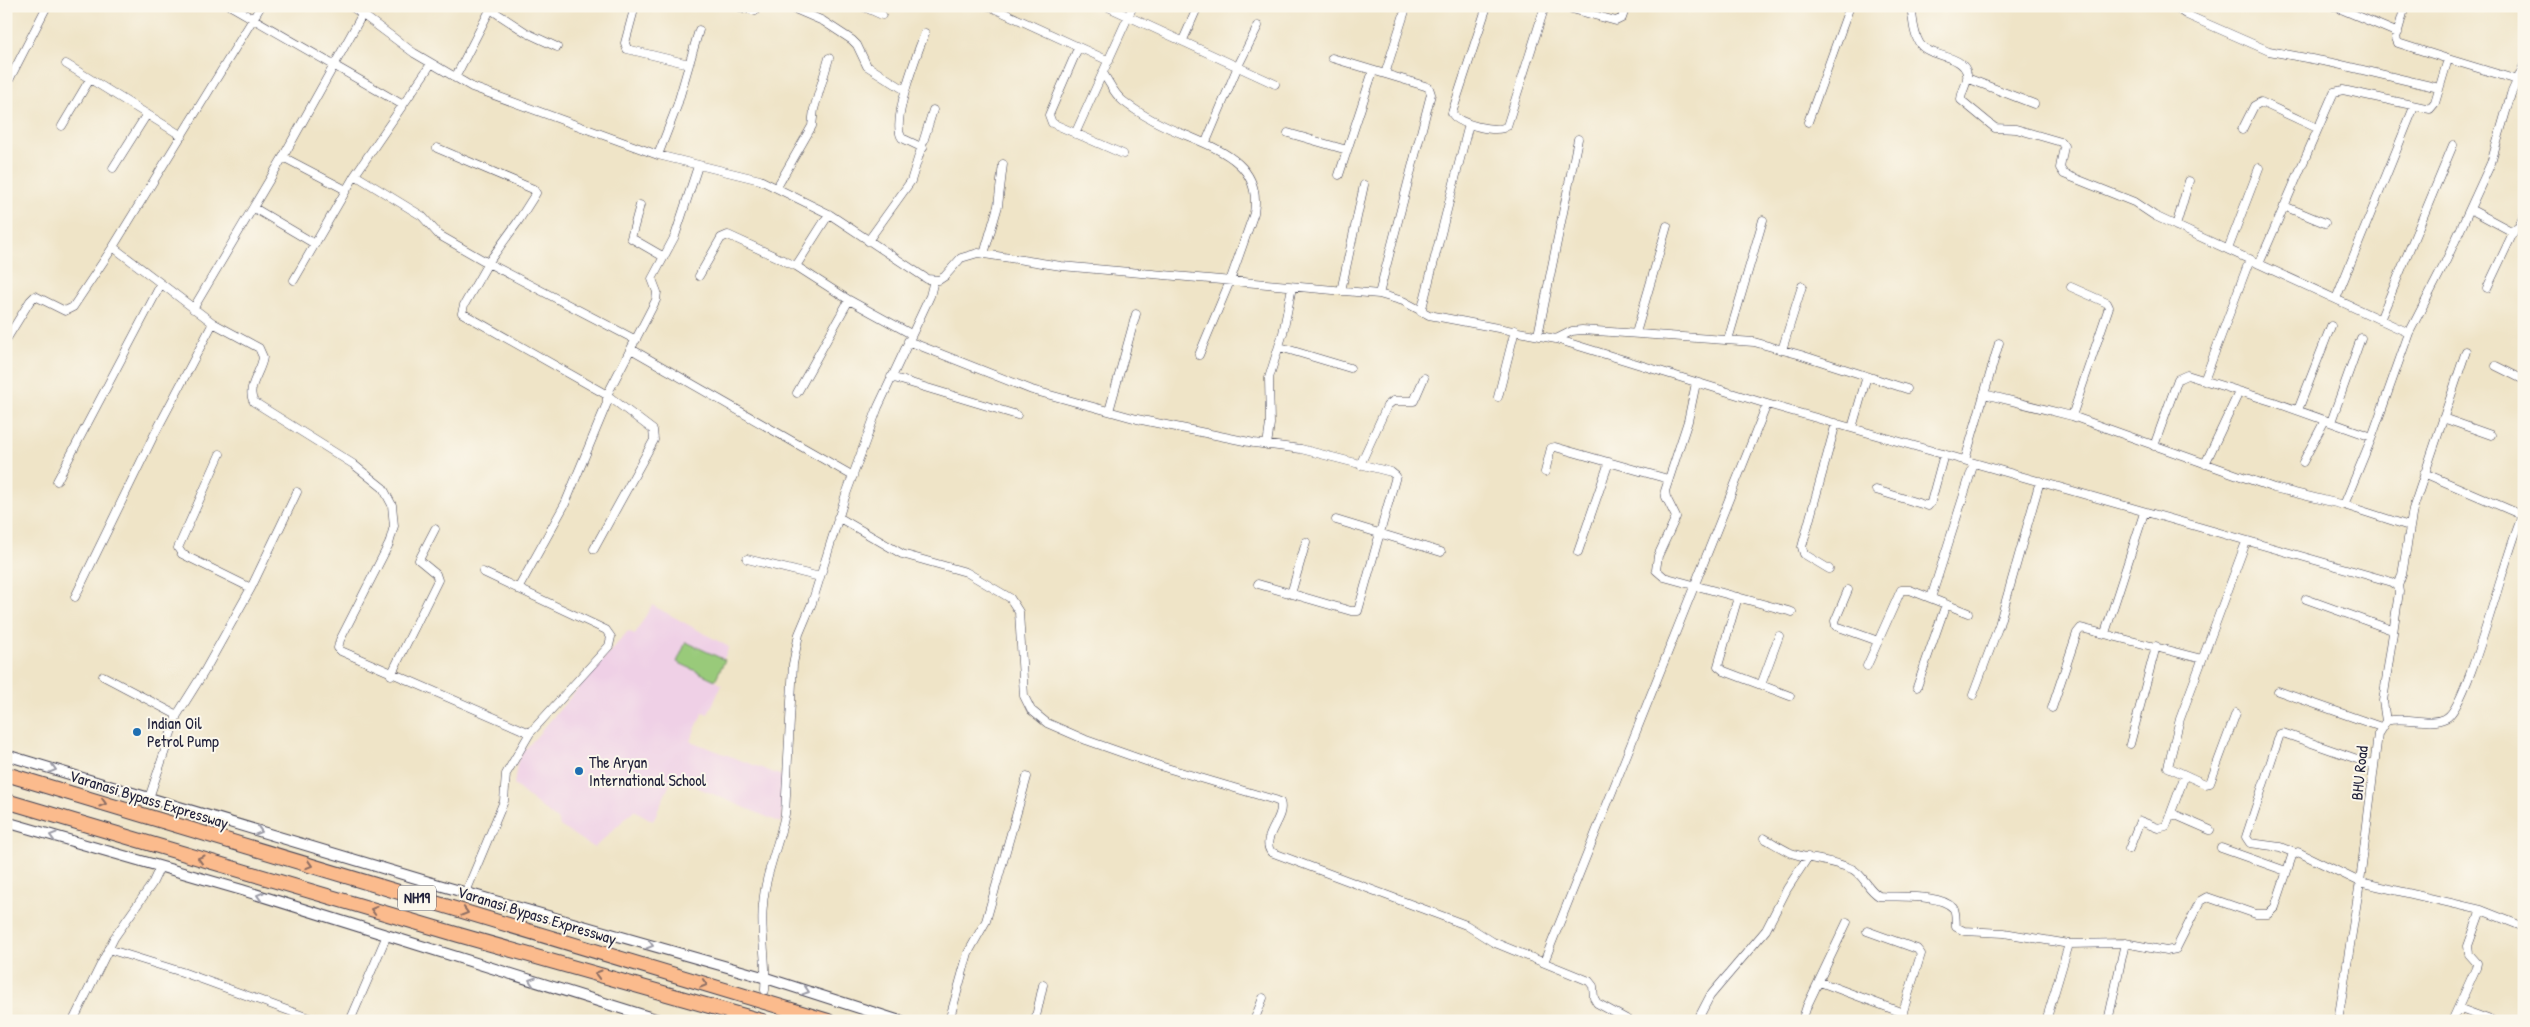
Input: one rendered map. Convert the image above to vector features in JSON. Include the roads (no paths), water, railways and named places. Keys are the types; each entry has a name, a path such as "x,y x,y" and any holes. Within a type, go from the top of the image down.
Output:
{"highway":[{"name":"Varanasi Bypass Expressway","path":"6,774 828,1021"},
{"name":"NH19","path":"6,801 459,935 762,1021"}],"street":[{"path":"6,86 48,6"},
{"path":"231,6 403,105"},
{"path":"6,340 35,296 65,311 73,308 113,247 261,6"},
{"path":"351,6 431,64 472,87 658,155 698,166 747,176 777,187 828,214 927,279 934,280 946,276 961,258 968,254 984,254 1061,266 1379,294 1403,301 1421,312 1556,339 1767,404 2040,481 2246,542 2392,582 2398,586"},
{"path":"635,6 625,44 627,49 689,64"},
{"path":"736,6 754,11"},
{"path":"788,6 823,21 852,40 857,45 867,66 905,90"},
{"path":"862,6 882,15"},
{"path":"988,6 1108,61"},
{"path":"1106,6 1184,40 1276,84"},
{"path":"1076,134 1133,6"},
{"path":"1184,40 1198,6"},
{"path":"1487,6 1452,114 1456,120 1498,130 1507,126 1546,6"},
{"path":"1560,6 1616,21 1622,18 1626,6"},
{"path":"1808,122 1850,6"},
{"path":"1911,6 1920,44 1931,52 1961,64 1966,70 1967,78 1961,100 1991,126 2000,129 2016,129 2061,142 2064,146 2060,168 2064,174 2134,202 2155,216 2409,333"},
{"path":"2173,6 2269,51 2333,63 2439,88"},
{"path":"2334,6 2398,33"},
{"path":"2405,6 2396,40 2402,45 2520,81"},
{"path":"455,78 491,8 527,33 557,47"},
{"path":"1385,74 1405,11"},
{"path":"193,309 254,208 362,15"},
{"path":"1206,142 1238,66 1258,26"},
{"path":"658,155 699,30"},
{"path":"923,148 899,134 905,90 925,33"},
{"path":"1078,48 1048,115 1052,124 1123,154"},
{"path":"777,187 812,126 814,109 829,58"},
{"path":"1332,58 1425,86 1431,94 1379,294"},
{"path":"2259,264 2331,96 2337,91 2430,109 2433,106 2448,59"},
{"path":"66,64 182,136"},
{"path":"294,280 355,175 431,64"},
{"path":"2344,505 2372,437 2409,333 2491,163 2524,65"},
{"path":"1339,176 1373,71"},
{"path":"1103,73 1122,100 1187,136 1206,142 1220,150 1244,168 1250,178 1254,190 1254,213 1230,281 1199,355"},
{"path":"1967,78 2034,104"},
{"path":"62,126 90,79"},
{"path":"2242,130 2254,106 2261,102 2318,128"},
{"path":"2336,299 2414,107"},
{"path":"868,241 908,187 923,148 934,110"},
{"path":"113,168 147,114"},
{"path":"1421,312 1469,124"},
{"path":"1288,133 1347,150"},
{"path":"1538,335 1578,139"},
{"path":"2380,320 2454,145"},
{"path":"437,148 535,191 535,196 517,224 488,263 464,305 462,313 607,395 646,422 653,430 654,440 594,549"},
{"path":"283,157 346,190"},
{"path":"984,254 998,206 1003,164"},
{"path":"518,589 565,504 607,403 607,395 656,300 652,279 675,236 698,166"},
{"path":"2228,249 2259,168"},
{"path":"355,175 422,216 439,235 488,263 636,340"},
{"path":"2176,226 2189,181"},
{"path":"1341,291 1364,185"},
{"path":"640,205 630,238 664,257"},
{"path":"2284,206 2324,223"},
{"path":"254,208 315,244"},
{"path":"2470,209 2514,231"},
{"path":"796,266 828,214"},
{"path":"2487,288 2514,231 2518,228 2524,216"},
{"path":"1728,340 1763,220"},
{"path":"1636,333 1667,226"},
{"path":"699,276 724,235 733,237 796,266 910,337 1032,390 1204,434 1301,449 1391,472 1396,476 1358,611 1351,612 1258,584"},
{"path":"113,247 212,323 259,348 262,352 263,363 251,394 254,402 353,464 383,488 392,505 394,526 390,544 338,645 340,651 391,675 530,733"},
{"path":"2204,381 2250,260"},
{"path":"764,990 766,978 762,906 768,875 780,839 785,814 793,662 799,634 820,577 838,516 891,376 930,296 934,280"},
{"path":"56,481 161,284"},
{"path":"1782,350 1802,286"},
{"path":"2071,286 2107,303 2109,307 2072,416"},
{"path":"1267,445 1270,424 1268,384 1280,347 1292,287"},
{"path":"797,393 849,300"},
{"path":"1109,411 1136,314"},
{"path":"75,597 152,439 212,323"},
{"path":"2298,410 2331,326"},
{"path":"1498,397 1515,330"},
{"path":"1556,339 1572,331 1582,330 1754,342 1907,389"},
{"path":"2303,462 2328,421 2361,338"},
{"path":"1964,460 1999,343"},
{"path":"1280,347 1350,368"},
{"path":"631,349 853,476"},
{"name":"BHU Road","path":"2338,1021 2360,882 2376,742 2384,724 2383,701 2399,592 2398,586 2402,575 2409,526 2424,473 2466,351"},
{"path":"2496,366 2524,380"},
{"path":"2154,446 2178,380 2187,375 2298,410 2372,437"},
{"path":"891,376 1017,415"},
{"path":"1852,428 1867,376"},
{"path":"1360,464 1387,406 1393,402 1414,401 1424,378"},
{"path":"1696,383 1686,429 1668,479 1666,497 1676,516 1658,556 1656,570 1664,576 1792,612"},
{"path":"2205,464 2239,392"},
{"path":"1984,394 2072,416 2274,488 2344,505 2409,526"},
{"path":"1544,962 1767,404"},
{"path":"2443,418 2490,435"},
{"path":"1829,569 1804,554 1802,547 1836,423"},
{"path":"1544,472 1553,447 1668,479"},
{"path":"220,454 178,548 182,554 251,588"},
{"path":"1876,490 1928,506 1931,502 1944,454"},
{"path":"1578,552 1609,462"},
{"path":"1931,598 1974,463"},
{"path":"2278,691 2384,724 2395,719 2437,721 2454,713 2467,682 2523,514 2424,473"},
{"path":"1973,695 1999,625 2040,481"},
{"path":"149,798 177,715 204,672 251,588 297,492"},
{"path":"2105,633 2144,512"},
{"path":"838,516 902,554 966,572 1010,598 1019,612 1024,696 1031,710 1047,722 1086,740 1160,766 1280,802 1282,809 1268,842 1271,852 1466,925 1493,942 1589,981 1593,986 1594,998 1597,1003 1630,1021"},
{"path":"1336,520 1441,552"},
{"path":"391,675 438,580 436,574 419,560 435,529"},
{"path":"1290,594 1306,542"},
{"path":"2236,713 2210,783 2205,784 2170,769 2168,762 2180,719 2246,542"},
{"path":"747,559 820,577"},
{"path":"466,892 504,801 506,774 530,733 609,646 611,637 606,630 483,572"},
{"path":"1848,590 1835,621 1836,626 1878,641"},
{"path":"1867,666 1901,590 1910,590 1968,613"},
{"path":"1738,597 1718,666 1724,671 1790,696"},
{"path":"2306,599 2392,630"},
{"path":"1917,687 1946,604"},
{"path":"2052,708 2079,630 2085,628 2202,659"},
{"path":"1761,685 1779,636"},
{"path":"2130,744 2156,646"},
{"path":"103,676 177,715"},
{"path":"2374,765 2283,733 2280,734 2246,836 2250,843 2280,847 2295,853 2306,854 2336,872 2360,882 2481,910 2524,927"},
{"path":"6,755 466,892 766,978 900,1021"},
{"path":"2129,849 2138,823 2142,822 2162,829 2166,826 2185,775"},
{"path":"949,1021 968,953 986,921 1027,776"},
{"path":"2171,812 2210,830"},
{"path":"6,822 387,935 662,1021"},
{"path":"1764,838 1792,853 1854,870 1860,874 1874,893 1879,896 1918,896 1951,906 1955,910 1956,927 1964,932 2004,932 2069,944 2125,943 2166,951 2176,949 2200,900 2207,896 2256,914 2268,914 2275,907 2286,872 2295,853"},
{"path":"2221,848 2286,872"},
{"path":"1697,1021 1710,996 1766,930 1787,889 1808,857"},
{"path":"72,1021 108,949 152,884 160,867"},
{"path":"2452,1021 2476,968 2477,963 2469,954 2468,946 2481,910"},
{"path":"1802,1021 1807,1006 1847,922"},
{"path":"1820,982 1901,1017 1921,954 1916,949 1867,931"},
{"path":"350,1021 387,935"},
{"path":"2108,1021 2125,943"},
{"path":"2046,1021 2069,944"},
{"path":"108,949 182,972 316,1021"},
{"path":"1035,1021 1044,984"},
{"path":"1254,1021 1263,998"},
{"path":"2458,1008 2493,1021"}],"place":[{"name":"Indian Oil Petrol Pump","path":"137,732"},
{"name":"The Aryan International School","path":"579,771"}]}
